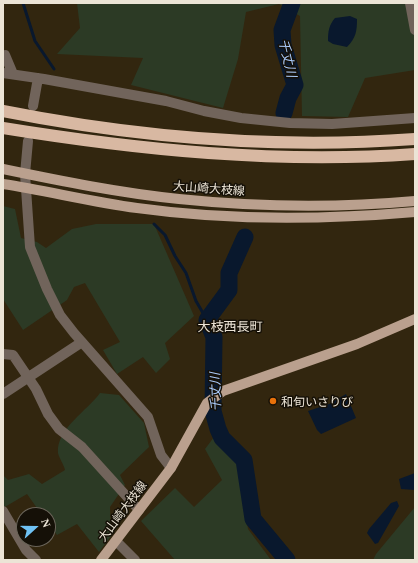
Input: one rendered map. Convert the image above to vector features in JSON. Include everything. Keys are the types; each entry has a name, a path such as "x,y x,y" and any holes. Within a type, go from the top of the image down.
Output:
{"highway":[{"path":"3,111 107,128 178,137 236,141 316,143 415,139"},
{"path":"3,128 108,143 234,155 316,158 415,154"}],"main road":[{"name":"大山崎大枝線","path":"3,169 136,194 225,202 335,206 415,201"},
{"path":"3,184 137,208 247,218 347,218 415,212"},
{"name":"大山崎大枝線","path":"101,560 172,468 207,403 223,391 357,344 415,319"}],"street":[{"path":"410,3 415,30"},
{"path":"5,55 13,74"},
{"path":"3,73 38,78 211,112 290,123 332,124 415,118"},
{"path":"33,106 38,78"},
{"path":"28,142 25,174 30,247 47,290 60,315 148,417 161,455 172,468"},
{"path":"3,394 82,342"},
{"path":"3,354 13,355 28,377 48,414 60,429 82,447 139,510"},
{"path":"3,511 26,550 36,560"},
{"path":"116,540 135,560"}],"green space":[{"path":"77,3 415,3 415,70 365,78 348,117 302,116 300,16 279,4 246,12 238,59 223,108 131,85 143,58 57,54 80,28"},
{"path":"3,206 15,209 21,238 37,242 46,248 72,229 96,224 154,224 194,316 165,343 170,359 156,373 143,357 117,374 103,350 120,342 85,283 74,287 67,300 23,330 3,299"},
{"path":"100,393 119,395 144,423 149,447 120,475 125,485 110,507 111,536 99,552 77,524 57,535 56,507 36,507 27,494 3,508 3,475 8,480 29,474 42,484 65,470 58,453 62,436 74,420"},
{"path":"214,437 237,461 248,529 271,560 175,560 141,521 175,488 194,507 222,480 205,449"},
{"path":"415,507 415,560 373,560 376,554"}],"water":[{"path":"350,16 357,19 357,27 350,44 347,47 333,44 328,41 329,28 335,18"},
{"path":"346,394 356,418 321,434 317,430 308,411 329,404"},
{"path":"415,473 415,490 401,489 399,479"},
{"path":"397,501 399,506 378,543 375,544 367,533 369,529 391,503"}],"waterway":[{"path":"23,3 35,41 54,69"},
{"name":"千丈川","path":"284,113 288,98 295,85 283,45 282,30 292,3"},
{"path":"154,224 165,235 175,256 186,273 196,301 207,320"},
{"name":"千丈川","path":"245,237 229,273 229,290 207,320 214,337 213,411 222,438 244,460 253,519 287,560"}],"place":[{"name":"和旬いさりび","path":"273,401"}],"district":[{"name":"大枝西長町","path":"230,326"}]}
